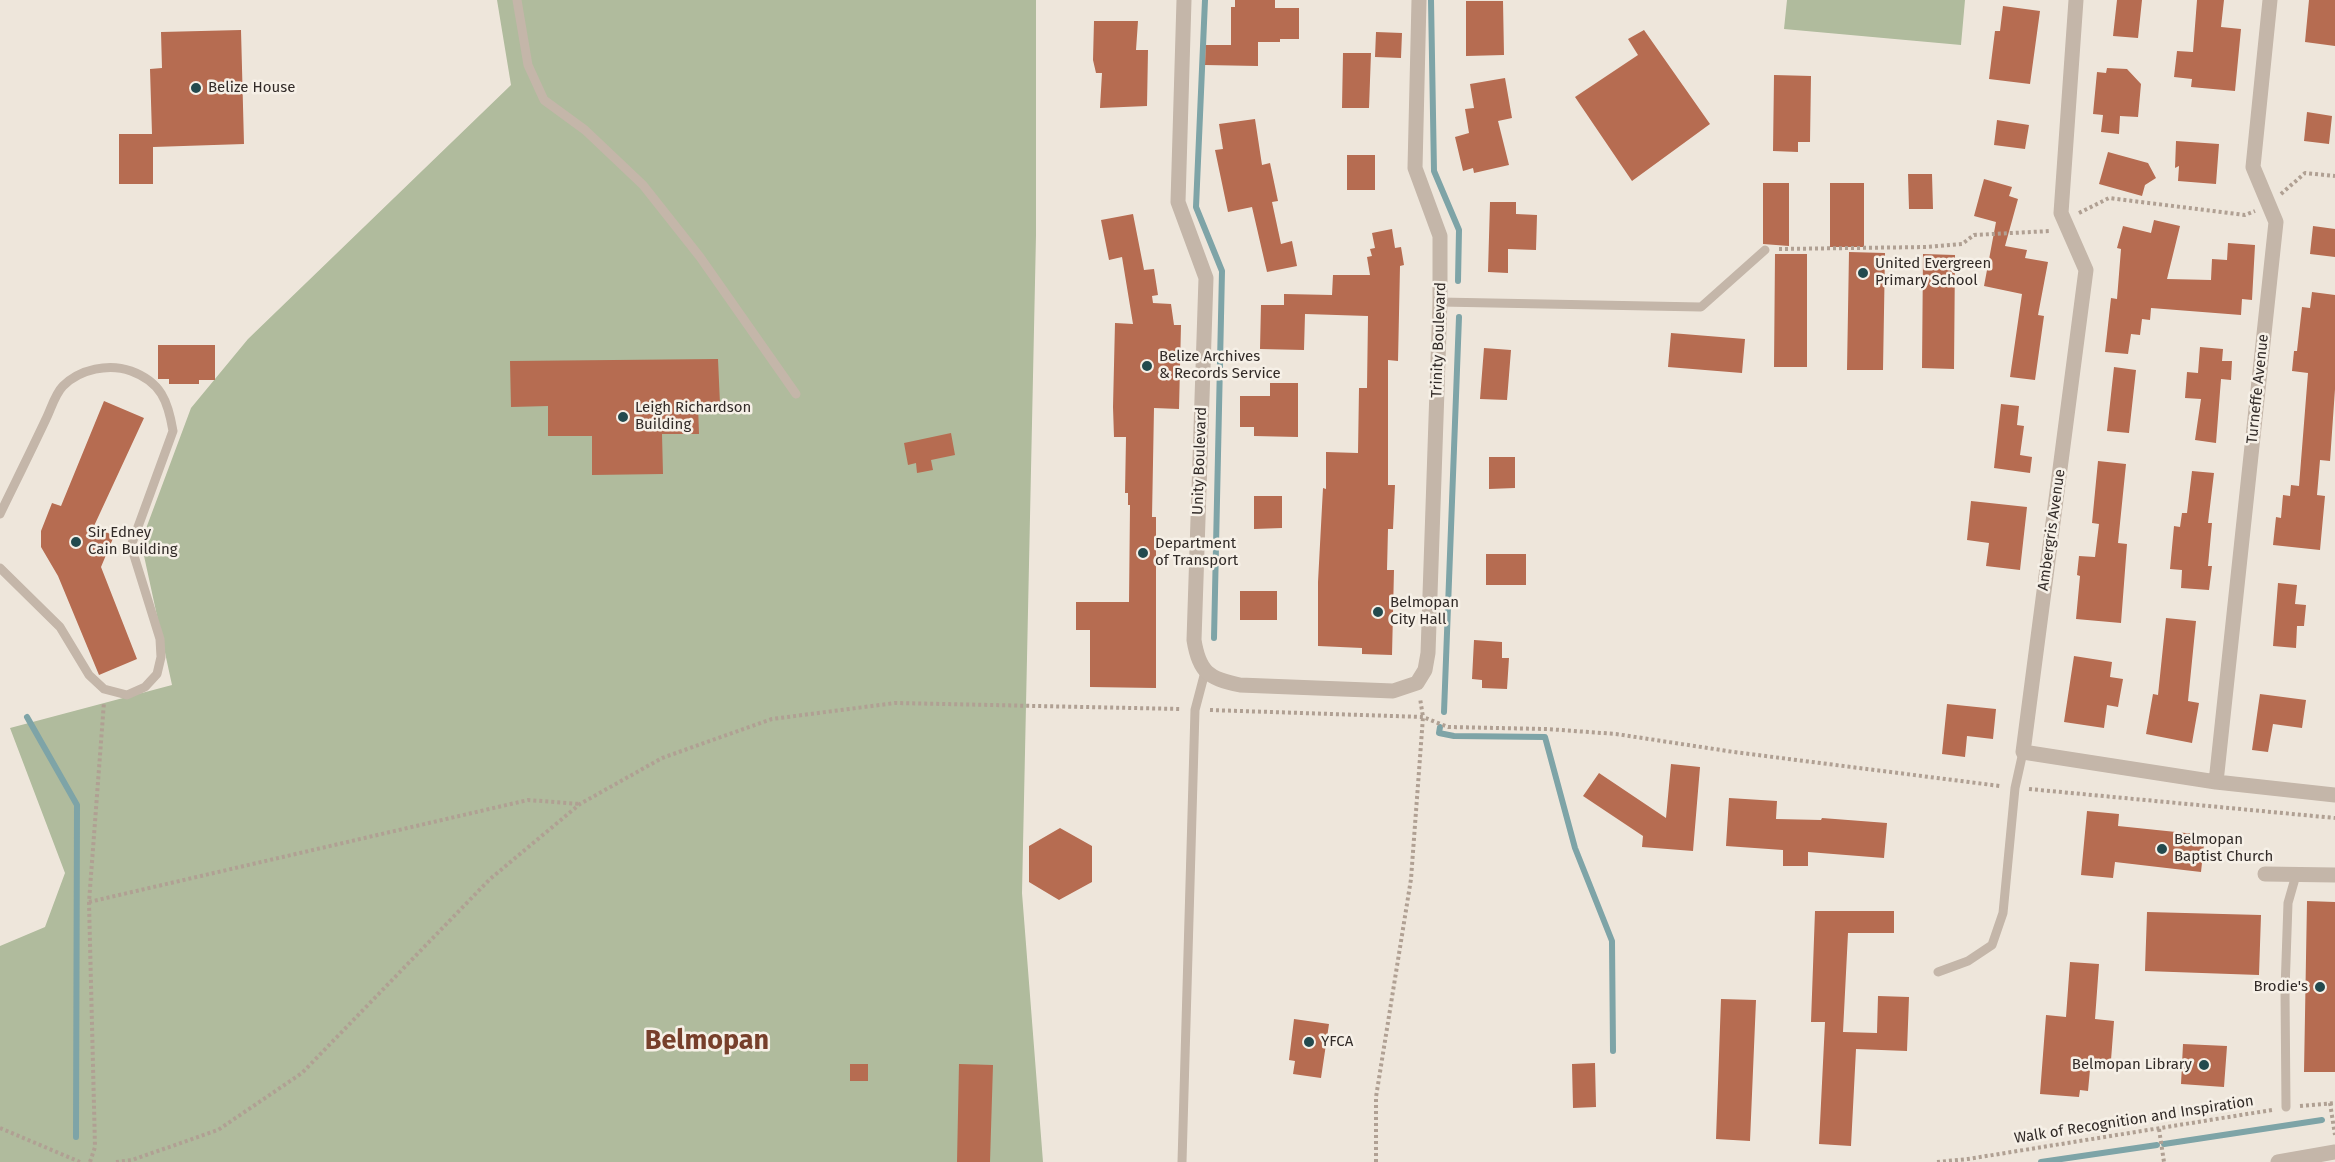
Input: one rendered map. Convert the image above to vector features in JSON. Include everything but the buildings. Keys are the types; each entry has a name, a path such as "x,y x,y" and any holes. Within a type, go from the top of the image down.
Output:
{"street":[{"name":"Unity Boulevard","path":"1184,0 1178,202 1206,278 1194,640 1197,656 1205,672"},
{"name":"Trinity Boulevard","path":"1417,683 1425,670 1428,653 1440,302 1440,236 1415,168 1419,0"},
{"name":"Ambergris Avenue","path":"2023,752 2086,270 2061,213 2076,0"},
{"name":"Turneffe Avenue","path":"2216,782 2276,222 2253,167 2270,0"},
{"path":"1205,672 1219,681 1240,685 1393,691 1417,683"},
{"path":"2023,752 2216,782 2335,795"},
{"path":"2265,874 2335,875"},
{"path":"2278,1162 2335,1152"}],"lane":[{"path":"517,0 528,65 544,100 585,130 643,185 700,257 796,394"},
{"path":"1440,302 1701,307 1765,250"},
{"path":"0,514 62,387 81,373 101,368 126,369 145,376 160,390 170,411 173,431 131,546 160,639 157,674 145,687 127,695 104,690 89,675 60,627 0,568"},
{"path":"1182,1162 1195,710 1205,672"},
{"path":"1938,972 1968,962 1992,945 2003,913 2015,788 2023,752"},
{"path":"2286,1107 2285,990 2288,903 2296,875"}],"path":[{"path":"89,675 105,704 89,902 95,1147 90,1162"},
{"path":"1376,1162 1376,1097 1411,879 1424,717 1417,683"},
{"path":"116,1162 132,1160 218,1130 302,1073 490,879 579,804 662,758 772,719 895,703 1424,717 1448,727 1547,729 1616,734 1734,752 2015,788 2335,818"},
{"path":"89,902 528,800 579,804"},
{"path":"2333,1103 2335,1135"},
{"name":"Walk of Recognition and Inspiration","path":"1937,1162 2158,1129 2286,1107 2333,1103"},
{"path":"0,1128 80,1162"},
{"path":"2158,1129 2164,1162"}],"green space":[{"path":"497,0 1036,0 1036,235 1022,893 1043,1162 0,1162 0,946 45,927 65,873 10,728 172,685 141,542 191,408 248,339 511,85"},
{"path":"1787,0 1965,0 1961,45 1784,29"}],"waterway":[{"path":"1205,0 1196,207 1222,271 1214,638"},
{"path":"1431,0 1434,171 1459,230 1458,281"},
{"path":"1444,712 1459,317"},
{"path":"27,717 77,805 76,1137"},
{"path":"1440,727 1439,733 1454,736 1545,737 1575,848 1612,941 1613,1051"},
{"path":"2164,1144 2322,1120"},
{"path":"2041,1162 2157,1145"}],"place":[{"name":"Belize House","path":"196,88"},
{"name":"United Evergreen Primary School","path":"1863,273"},
{"name":"Belize Archives & Records Service","path":"1147,366"},
{"name":"Leigh Richardson Building","path":"623,417"},
{"name":"Sir Edney Cain Building","path":"76,542"},
{"name":"Department of Transport","path":"1143,553"},
{"name":"Belmopan City Hall","path":"1378,612"},
{"name":"Belmopan Baptist Church","path":"2162,849"},
{"name":"Brodie's","path":"2320,987"},
{"name":"YFCA","path":"1309,1042"},
{"name":"Belmopan Library","path":"2204,1065"}],"district":[{"name":"Belmopan","path":"707,1041"}]}
